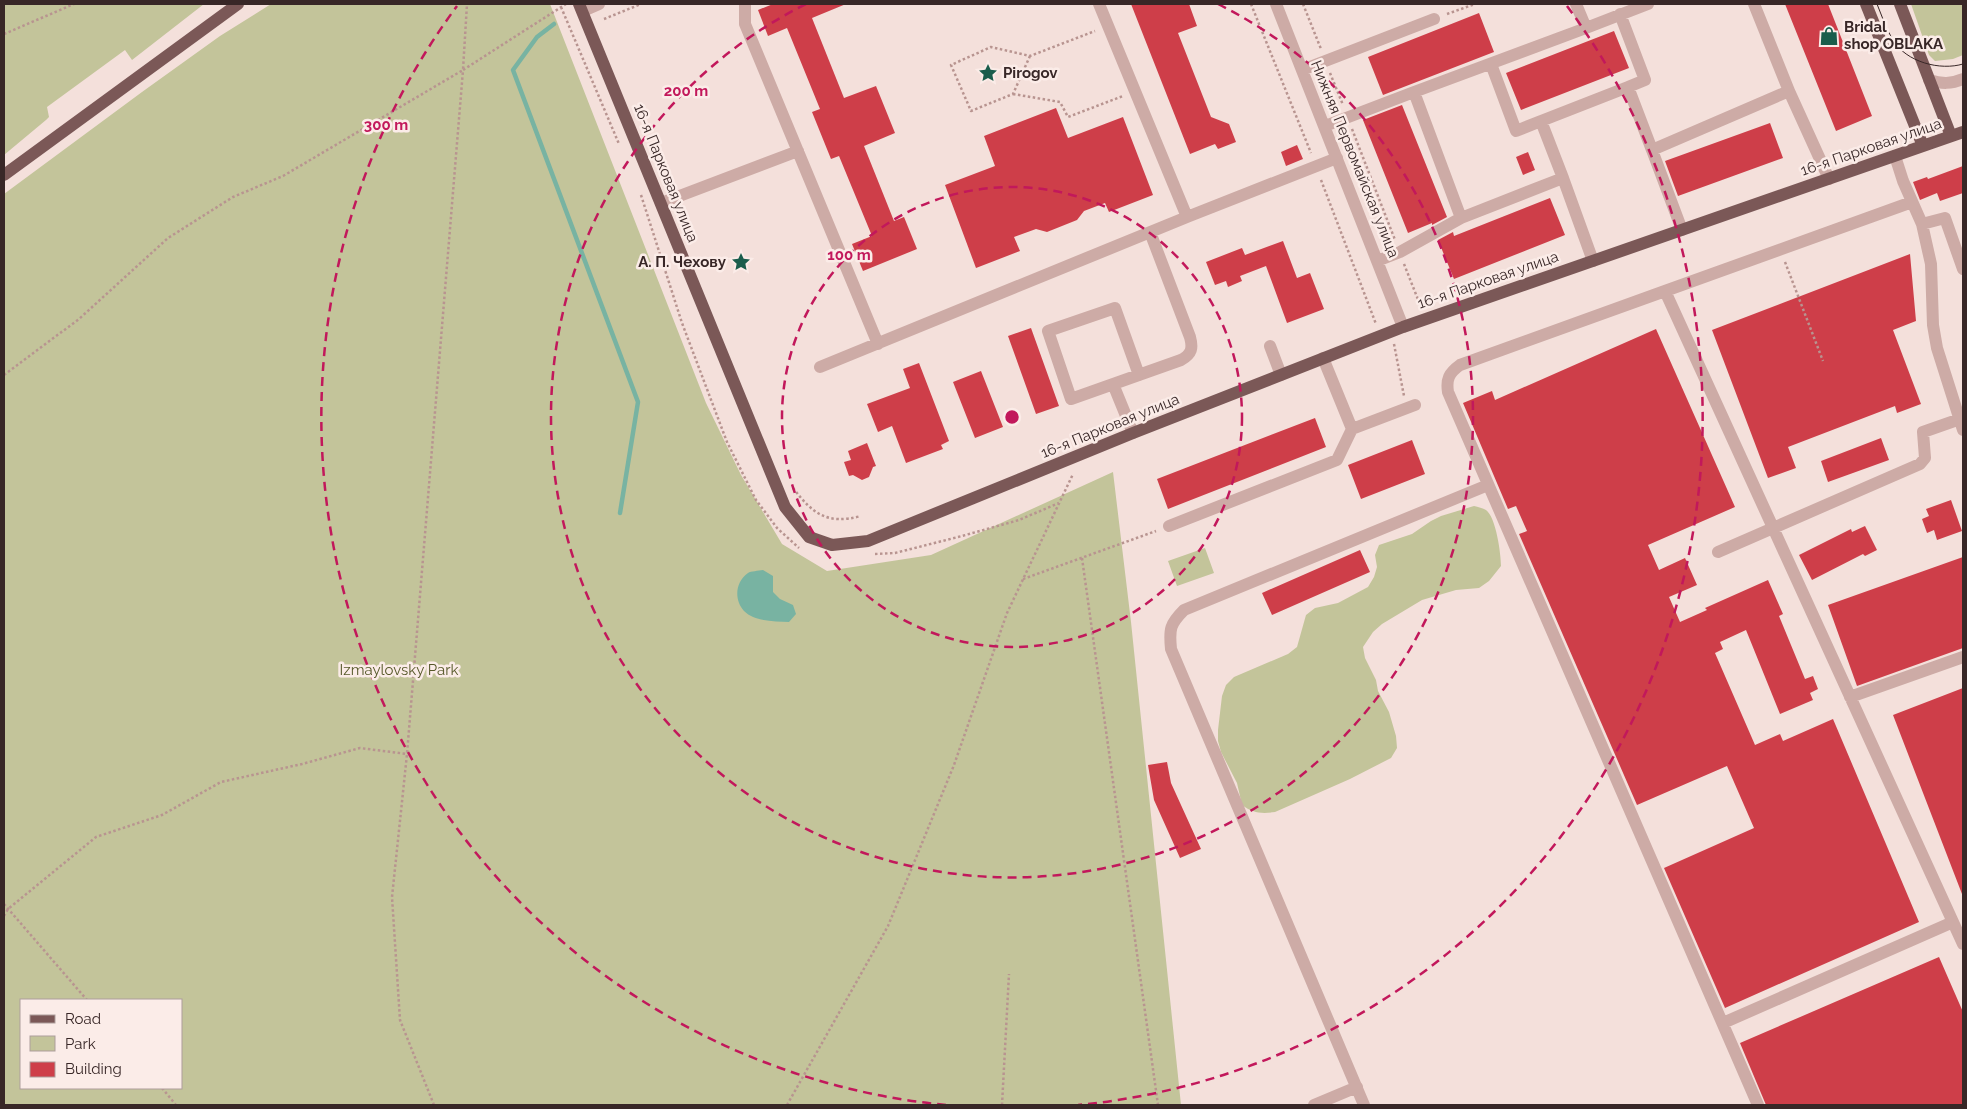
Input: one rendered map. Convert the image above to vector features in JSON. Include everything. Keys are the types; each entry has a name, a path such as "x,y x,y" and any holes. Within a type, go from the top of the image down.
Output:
{"main road":[{"path":"4,175 238,4"},
{"path":"1866,4 1923,146"},
{"path":"1900,4 1929,80 1957,134"},
{"name":"16-я Парковая улица","path":"581,7 785,507 809,537 832,545 868,541 1403,327 1957,134"}],"street":[{"path":"581,7 599,4"},
{"path":"745,4 745,24 878,344"},
{"path":"1099,4 1187,217"},
{"name":"Нижняя Первомайская улица","path":"1276,4 1403,327"},
{"path":"1576,4 1586,28"},
{"path":"1325,126 1648,4"},
{"path":"1754,4 1789,91 1829,179"},
{"path":"1490,64 1516,130 1541,121 1645,80 1620,14"},
{"path":"1302,70 1434,18"},
{"path":"1929,80 1939,83 1953,83 1963,79"},
{"path":"1628,87 1682,230"},
{"path":"1652,150 1789,91"},
{"path":"1414,92 1461,218"},
{"path":"1541,121 1593,261"},
{"path":"661,203 798,151"},
{"path":"1718,552 1920,464 1925,458 1924,432 1961,425 1937,348 1933,325 1931,264 1922,224 1895,156"},
{"path":"820,367 1187,217 1337,158"},
{"path":"1377,261 1400,252 1461,218 1562,178"},
{"path":"1758,1105 1488,485 1448,392 1446,381 1451,371 1460,365 1912,202"},
{"path":"1922,224 1945,218 1961,255 1963,269"},
{"path":"1139,375 1115,308 1048,331 1071,399 1182,360 1190,354 1192,350 1190,337 1150,232"},
{"path":"1665,291 1963,944"},
{"path":"1270,346 1281,375"},
{"path":"1323,358 1352,429"},
{"path":"1113,384 1134,433"},
{"path":"1169,526 1337,460 1352,429 1411,406"},
{"path":"1364,1105 1171,649 1169,632 1174,619 1184,610 1488,485"},
{"path":"1850,697 1963,657"},
{"path":"1723,1023 1953,922"},
{"path":"1314,1105 1357,1087"}],"path":[{"path":"4,34 74,4"},
{"path":"434,1105 400,1020 392,897 407,754 467,4"},
{"path":"4,375 79,319 168,238 233,197 283,176 463,70 566,4"},
{"path":"588,25 641,4"},
{"path":"1303,4 1419,302"},
{"path":"1434,18 1475,4"},
{"path":"561,6 622,150"},
{"path":"1108,26 1030,56 991,47 951,65 971,112 1013,94 1060,102 1068,117 1136,92"},
{"path":"1013,94 1030,56"},
{"path":"641,195 682,323 727,442 756,500 777,528 797,547 806,551"},
{"path":"1780,249 1823,361"},
{"path":"1394,343 1411,406"},
{"path":"787,1105 888,926 954,765 1007,613 1073,472"},
{"path":"793,487 804,502 823,517 843,521 861,516"},
{"path":"869,555 895,553 962,536 1019,520 1059,503"},
{"path":"1023,579 1169,526"},
{"path":"1082,558 1158,1105"},
{"path":"4,916 8,909 96,837 162,816 221,782 302,764 360,748 407,754"},
{"path":"4,904 86,999"},
{"path":"1002,1105 1009,974"},
{"path":"163,1089 176,1105"}],"green space":[{"path":"4,4 204,4 132,60 125,50 47,107 49,117 4,155"},
{"name":"Izmaylovsky Park","path":"271,4 550,4 706,403 741,475 782,544 827,571 931,555 1113,472 1131,622 1181,1105 4,1105 4,194 220,36"},
{"path":"1911,4 1963,4 1963,55 1953,59 1935,61 1929,55"},
{"path":"1474,506 1486,510 1493,520 1499,545 1501,566 1489,581 1479,588 1456,590 1422,600 1382,624 1373,632 1363,647 1365,658 1376,680 1378,691 1389,712 1396,736 1397,748 1391,758 1350,779 1275,812 1257,812 1242,805 1237,783 1221,752 1218,741 1222,696 1226,685 1234,677 1288,654 1297,647 1306,615 1315,608 1338,603 1368,587 1377,567 1375,555 1379,545 1412,534 1441,516"},
{"path":"1205,548 1214,573 1177,586 1168,561"}],"shaded area":[{"path":"763,570 773,576 773,592 780,599 793,605 796,614 789,622 759,619 749,615 741,607 737,597 740,581 749,572"}],"building":[{"path":"773,4 846,4 812,18 844,98 876,86 895,133 864,146 894,221 904,217 917,249 863,271 852,244 872,236 839,156 831,159 812,112 820,109 787,28 768,36 758,10"},
{"path":"1131,4 1189,4 1197,26 1178,33 1211,117 1229,124 1236,142 1218,149 1215,144 1190,154"},
{"path":"1785,4 1828,4 1872,116 1836,131"},
{"path":"1479,13 1494,52 1383,95 1368,57"},
{"path":"1614,31 1629,68 1521,110 1506,73"},
{"path":"1402,105 1447,217 1432,225 1432,223 1408,233 1363,120"},
{"path":"1056,108 1068,138 1123,117 1153,195 1109,212 1105,203 1084,211 1077,220 1047,232 1036,229 1014,237 1020,251 976,268 945,185 995,166 984,136"},
{"path":"1770,123 1783,158 1678,196 1665,161"},
{"path":"1297,145 1303,159 1286,166 1281,152"},
{"path":"1528,152 1535,170 1523,175 1516,157"},
{"path":"1963,166 1963,193 1940,201 1937,193 1920,200 1913,182 1927,177 1928,179"},
{"path":"1550,198 1565,235 1454,279 1438,240 1453,232 1454,236"},
{"path":"1283,241 1297,278 1310,273 1324,309 1287,323 1266,266 1240,276 1242,281 1228,287 1226,281 1215,285 1206,262 1242,248 1245,255"},
{"path":"1910,254 1916,321 1893,330 1921,404 1897,413 1895,406 1788,447 1796,468 1768,478 1712,330"},
{"path":"1031,328 1059,406 1036,414 1008,336"},
{"path":"1656,329 1735,507 1648,545 1659,570 1685,558 1697,585 1669,597 1680,622 1707,610 1705,608 1768,580 1783,614 1779,616 1805,679 1813,676 1818,689 1810,693 1813,700 1780,714 1746,630 1720,642 1723,649 1715,653 1755,745 1780,734 1783,741 1833,719 1919,922 1725,1008 1664,868 1754,828 1727,766 1637,805 1519,534 1527,531 1516,506 1508,509 1463,403 1492,391 1495,400"},
{"path":"919,363 949,441 941,445 943,449 906,463 892,426 878,432 867,404 910,388 903,369"},
{"path":"981,371 1003,427 975,438 953,382"},
{"path":"1315,418 1326,447 1168,509 1157,479"},
{"path":"1881,438 1889,460 1828,482 1821,461"},
{"path":"1412,440 1425,474 1361,499 1348,465"},
{"path":"867,443 876,466 873,467 869,477 862,480 853,475 849,476 844,462 851,460 848,451"},
{"path":"1951,500 1962,531 1937,540 1934,530 1927,533 1922,519 1929,516 1926,509"},
{"path":"1865,526 1877,550 1865,556 1863,554 1812,580 1799,555 1851,529 1852,532"},
{"path":"1360,550 1370,572 1272,615 1262,593"},
{"path":"1963,557 1963,648 1857,686 1828,605"},
{"path":"1963,688 1963,894 1962,894 1893,715"},
{"path":"1167,762 1171,783 1201,849 1180,858 1154,800 1148,765"},
{"path":"1939,957 1963,1012 1963,1105 1766,1105 1740,1043"}],"waterway":[{"path":"554,24 537,37 513,70 638,402 620,513"}],"tram line":[{"path":"1877,4 1891,36 1899,48 1906,54 1924,63 1934,65 1954,66 1963,64"}],"place":[{"name":"Bridal shop OBLAKA","path":"1829,36"},
{"name":"Pirogov","path":"988,73"},
{"name":"А. П. Чехову","path":"741,262"}]}
